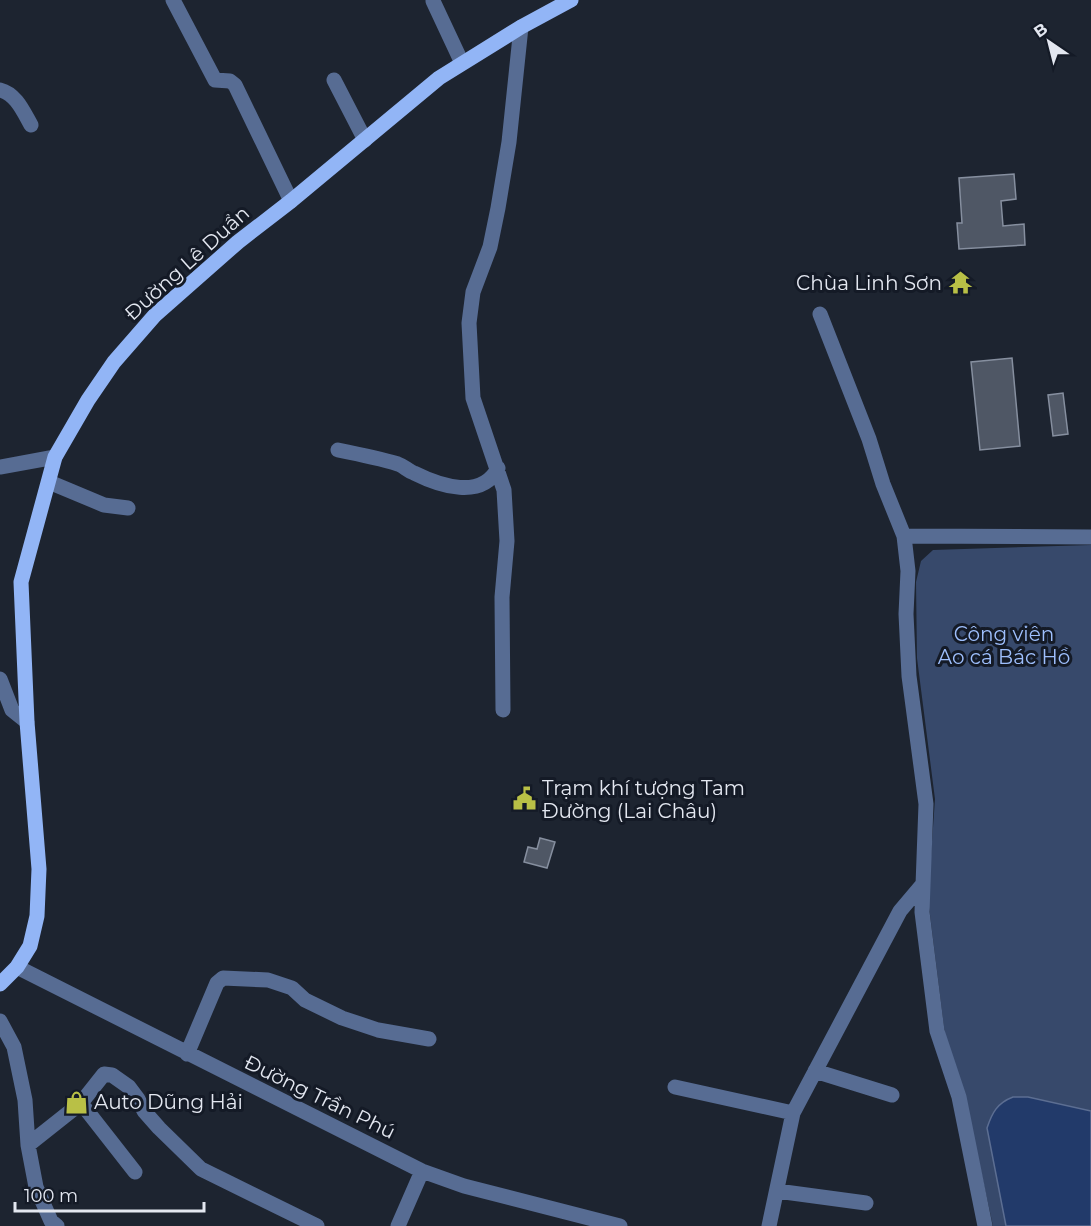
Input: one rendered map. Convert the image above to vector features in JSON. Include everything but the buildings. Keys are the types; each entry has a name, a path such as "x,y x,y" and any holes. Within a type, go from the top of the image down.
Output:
{"main road":[{"name":"Đường Lê Duẩn","path":"0,984 17,968 30,946 37,916 39,869 27,722 21,582 55,457 88,400 114,363 155,315 238,242 439,78 521,27 571,0"}],"street":[{"path":"173,0 215,80 230,81 235,85 291,201"},
{"path":"433,1 462,63"},
{"path":"503,710 502,597 507,541 504,489 473,398 469,322 473,292 490,247 510,142 521,27"},
{"path":"334,80 365,140"},
{"path":"0,90 9,93 18,103 31,125"},
{"path":"820,314 904,536 908,571 906,614 909,676 926,804 922,912 937,1031 958,1097 985,1226"},
{"path":"338,450 401,465 413,473 452,487 472,488 487,482 495,475 498,468"},
{"path":"0,467 55,457"},
{"path":"49,482 104,504 128,508"},
{"path":"904,536 1091,537"},
{"path":"0,679 12,710 27,722"},
{"path":"768,1226 793,1113 900,911 922,885"},
{"name":"Đường Trần Phú","path":"17,968 422,1171 464,1186 620,1226"},
{"path":"187,1054 217,983 223,978 268,980 292,988 305,1000 342,1018 378,1030 429,1039"},
{"path":"0,1021 14,1047 25,1100 28,1145 36,1187 51,1221 57,1226"},
{"path":"815,1071 891,1095"},
{"path":"28,1145 81,1103 104,1074 112,1075 129,1087 151,1120 201,1168 317,1226"},
{"path":"675,1087 793,1113"},
{"path":"81,1103 135,1172"},
{"path":"398,1226 422,1171"},
{"path":"777,1191 866,1203"}],"green space":[{"name":"Công viên Ao cá Bác Hồ","path":"1091,545 1091,1226 993,1226 967,1107 945,1035 928,899 935,799 917,658 916,582 921,561 933,550"}],"shaded area":[{"path":"1013,1097 1028,1097 1091,1111 1091,1226 1006,1226 987,1128 996,1109"}],"place":[{"name":"Chùa Linh Sơn","path":"960,283"},
{"name":"Trạm khí tượng Tam Đường (Lai Châu)","path":"524,799"},
{"name":"Auto Dũng Hải","path":"76,1102"}]}
